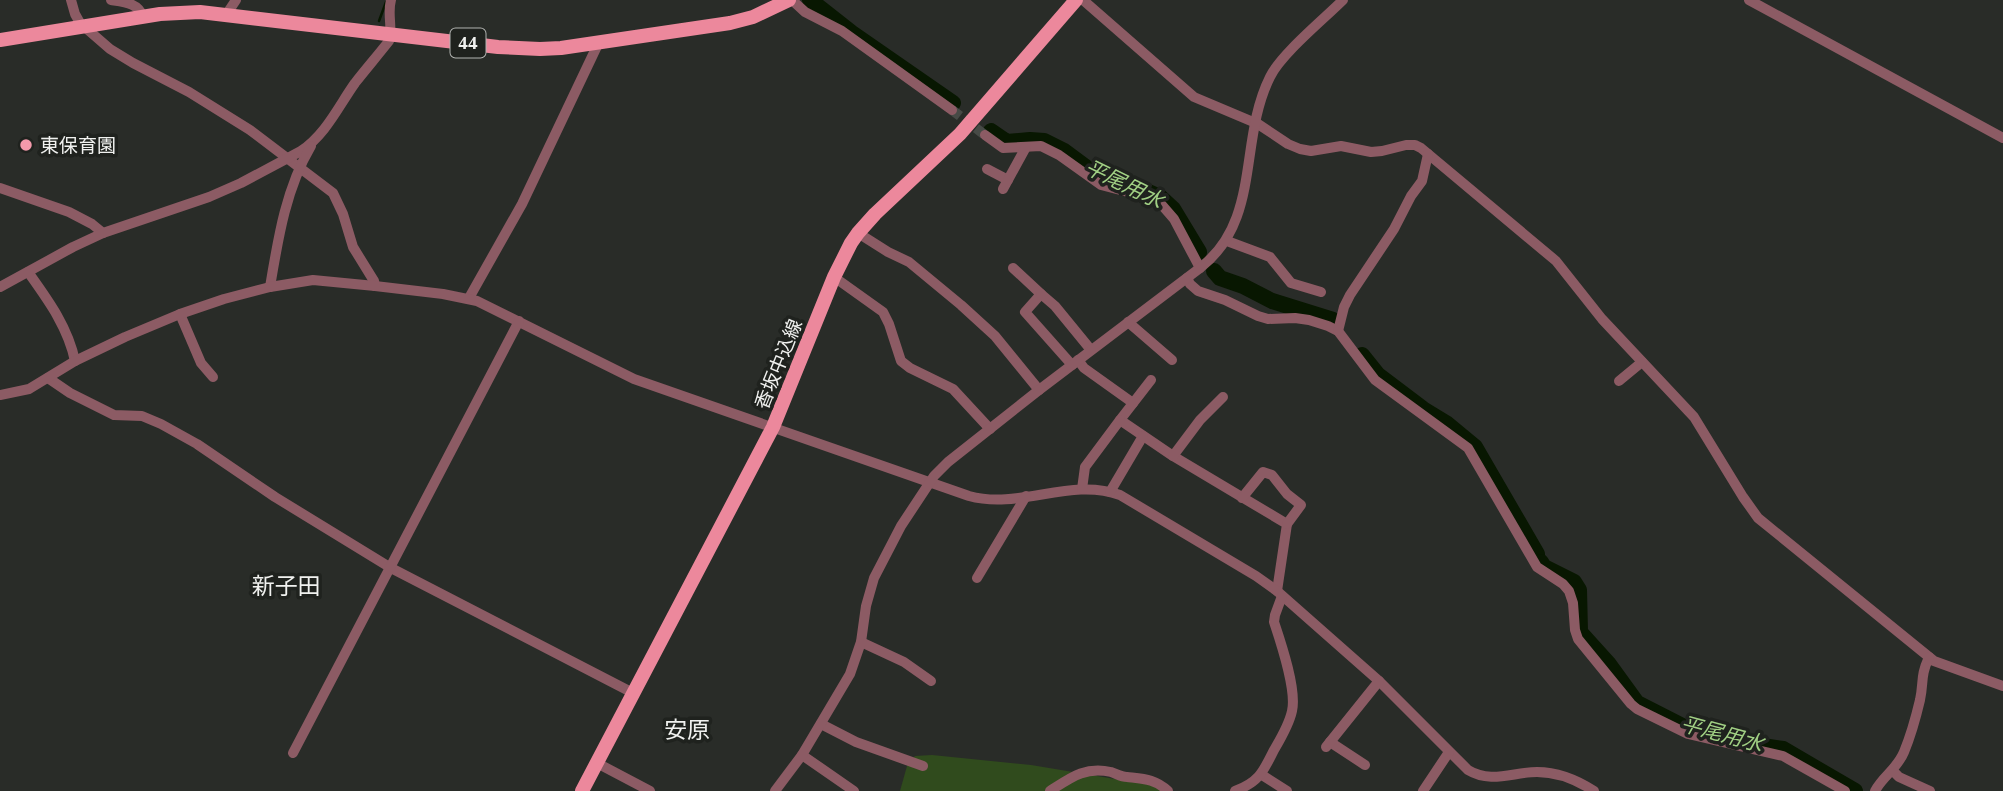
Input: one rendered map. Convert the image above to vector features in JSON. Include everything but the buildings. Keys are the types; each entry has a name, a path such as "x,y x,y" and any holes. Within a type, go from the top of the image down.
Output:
{"main road":[{"name":"44","path":"0,40 143,17 200,12 522,49 561,48 730,23 753,17 790,0"},
{"name":"香坂中込線","path":"582,791 773,427 846,252 874,214 960,134 1076,0"}],"street":[{"path":"71,0 75,14 84,27 122,56 250,130 336,197 349,239 375,286"},
{"path":"111,0 133,5 143,17"},
{"path":"226,15 236,0"},
{"path":"270,287 281,226 299,167 355,83 389,41 391,0"},
{"path":"790,0 805,12 842,31 953,110"},
{"path":"1083,0 1189,93 1256,124 1288,144 1300,149 1319,150 1341,146 1371,152 1410,144 1421,148 1556,261 1602,319 1694,417 1758,518 1938,664 2003,686"},
{"path":"775,791 802,755 850,674 861,642 869,591 876,571 929,482 948,462 1039,390 1211,260 1227,241 1237,218 1263,94 1274,70 1343,0"},
{"path":"1749,0 2003,138"},
{"path":"469,298 522,204 599,42"},
{"path":"985,135 1003,148 1041,146 1059,155 1101,185 1140,195 1161,204 1174,219 1200,268"},
{"path":"0,287 103,233 209,197 241,183 312,144"},
{"path":"987,169 1005,185 1026,147"},
{"path":"1338,331 1350,295 1422,181 1428,154"},
{"path":"0,188 69,212 103,233"},
{"path":"858,233 909,262 961,305 995,336 1039,390"},
{"path":"1227,241 1270,257 1291,283 1321,292"},
{"path":"1013,268 1055,306 1091,350"},
{"path":"28,272 60,320 73,348 75,361"},
{"path":"834,277 883,312 901,361 953,389 990,429"},
{"path":"1187,278 1198,291 1258,316 1268,319 1309,320 1338,331 1375,380 1468,448 1537,567 1569,591 1578,639 1637,709 1688,734 1783,756 1845,791"},
{"path":"0,395 29,389 75,361 180,314 270,287 313,280 469,298 634,379 984,499 1082,489 1110,492 1138,504 1280,593 1379,681 1468,770 1482,776 1498,778 1547,772 1569,778 1594,791"},
{"path":"1041,294 1025,312 1075,363 1133,403"},
{"path":"180,314 201,363 213,377"},
{"path":"293,753 519,321"},
{"path":"1128,322 1172,360"},
{"path":"1619,381 1642,362"},
{"path":"48,378 70,393 114,415 142,416 173,431 391,568 633,693"},
{"path":"1082,489 1085,467 1151,380"},
{"path":"1173,456 1200,420 1223,397"},
{"path":"1120,420 1173,456 1287,524"},
{"path":"1110,492 1143,436"},
{"path":"1235,791 1262,775 1286,730 1293,705 1285,660 1274,622 1280,593 1287,524 1301,505 1287,494 1272,475 1263,472 1242,498"},
{"path":"977,578 1026,496"},
{"path":"861,642 904,662 931,681"},
{"path":"1875,791 1903,755 1920,701 1923,672 1929,657"},
{"path":"1365,765 1328,745 1379,681"},
{"path":"821,724 856,742 923,766"},
{"path":"1423,791 1449,752"},
{"path":"802,755 854,791"},
{"path":"597,763 650,791"},
{"path":"1050,791 1074,775 1100,771 1153,781 1168,791"},
{"path":"1892,771 1930,791"},
{"path":"1262,775 1287,791"}],"green space":[{"path":"932,755 1031,765 1151,785 1166,791 900,791 907,766 915,756"}],"waterway":[{"name":"平尾用水","path":"810,0 852,33 953,103"},
{"path":"379,21 386,2"},
{"name":"平尾用水","path":"991,131 1007,142 1044,141 1064,151 1111,183 1135,186 1160,197 1173,209 1199,252"},
{"name":"平尾用水","path":"1214,271 1220,278 1272,301 1333,320"},
{"name":"平尾用水","path":"1362,355 1378,375 1475,447 1537,554"},
{"name":"平尾用水","path":"1541,562 1544,567 1574,582 1579,590 1580,632 1608,663 1637,703 1686,728 1711,735"},
{"name":"平尾用水","path":"1750,744 1783,749 1855,791"}],"tunnel":[{"path":"952,110 985,135"}],"place":[{"name":"東保育園","path":"26,145"}],"district":[{"name":"新子田","path":"286,586"},
{"name":"安原","path":"687,730"}]}
